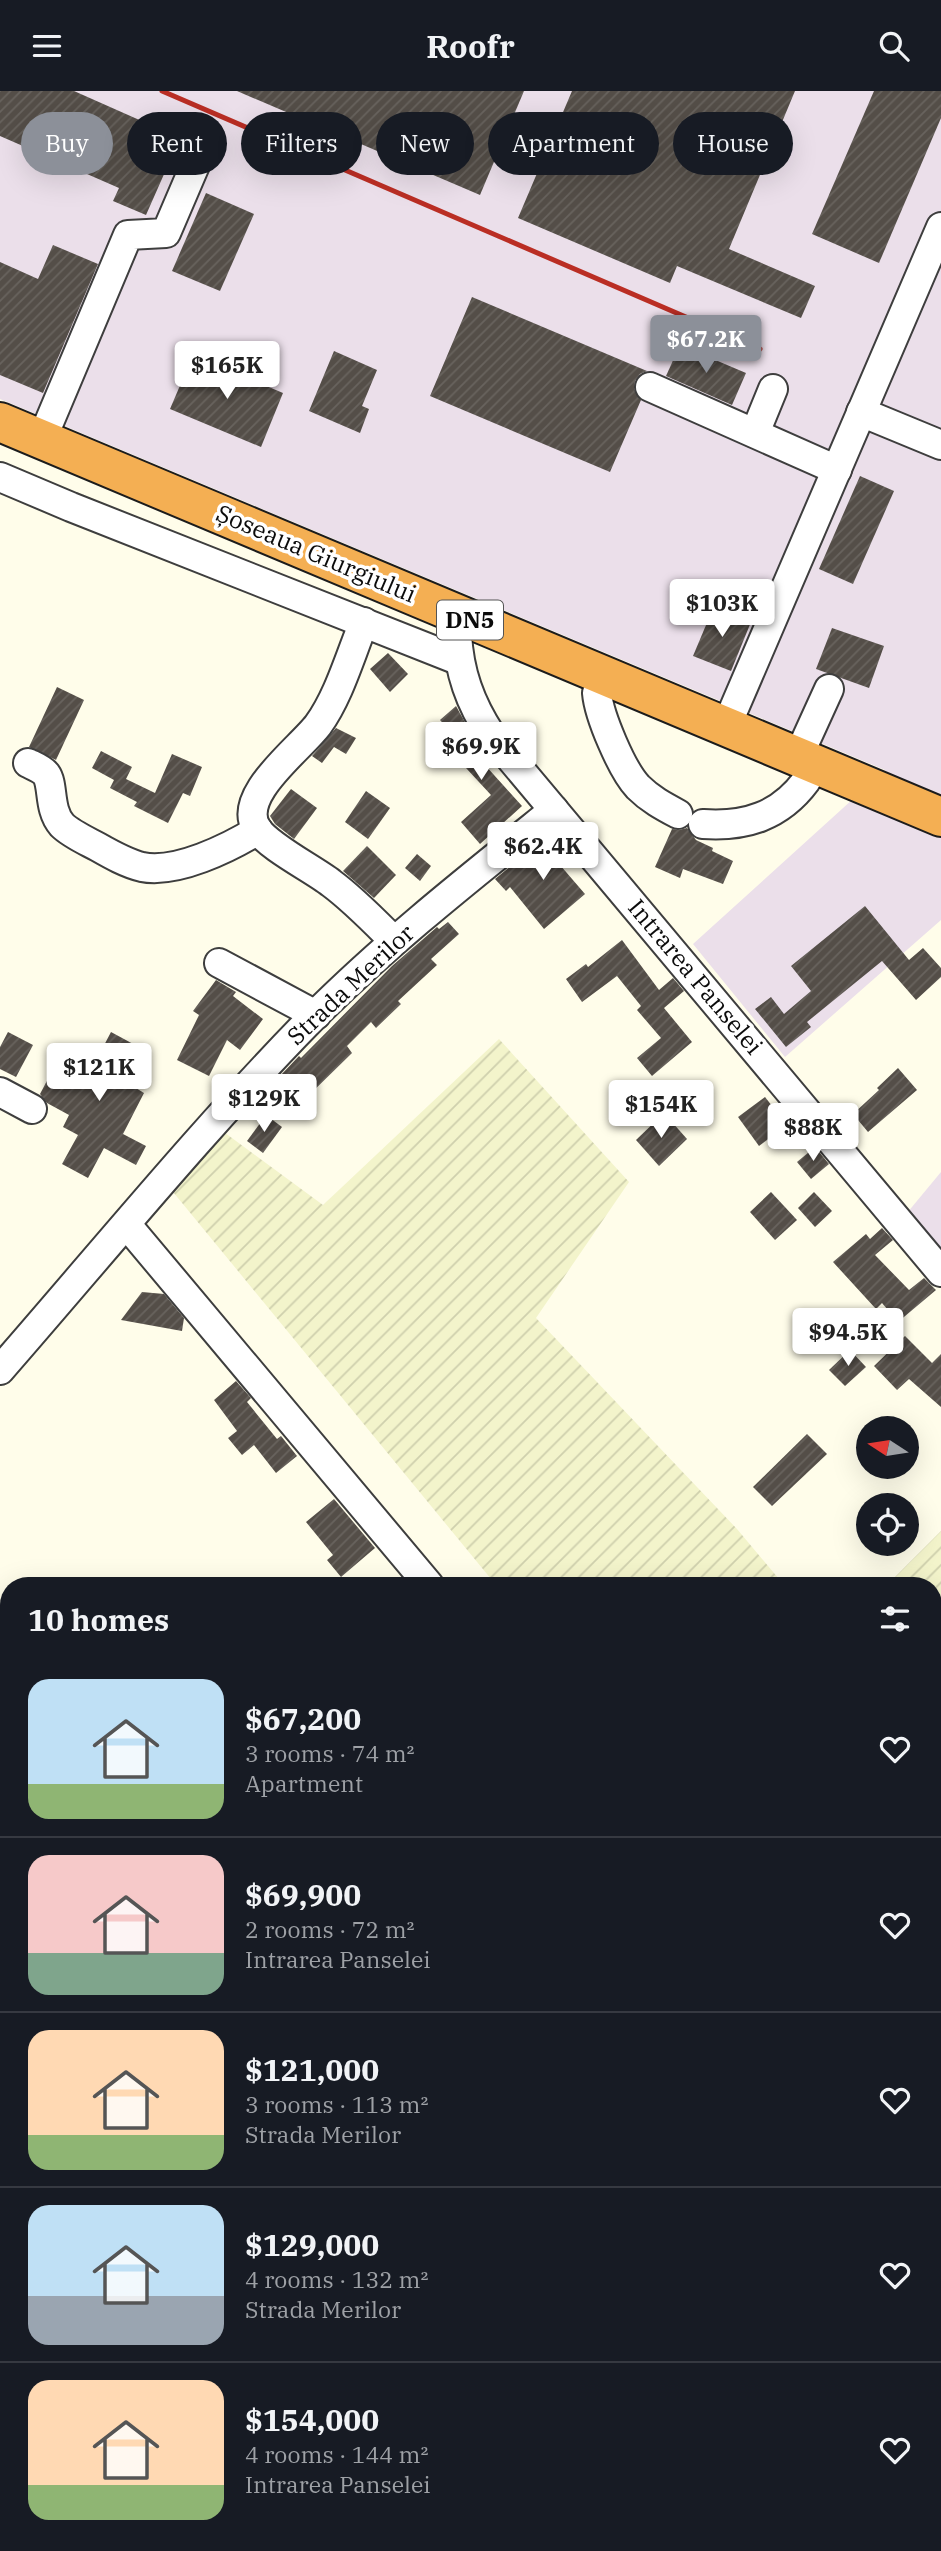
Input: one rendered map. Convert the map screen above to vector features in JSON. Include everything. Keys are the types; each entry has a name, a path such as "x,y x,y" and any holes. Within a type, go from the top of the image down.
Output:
{"highway":[{"name":"Șoseaua Giurgiului","path":"0,422 726,727 802,769 941,838"},
{"name":"Șoseaua Giurgiului","path":"0,444 457,647 597,693 941,817"}],"street":[{"path":"41,439 128,235 166,233 191,175"},
{"path":"726,727 941,227"},
{"path":"650,387 836,470"},
{"path":"755,433 773,389"},
{"path":"861,412 941,445"},
{"path":"0,477 364,622 457,647"},
{"path":"364,622 318,725 263,785 252,817 258,830 270,841 332,884 394,941"},
{"name":"Intrarea Panselei","path":"457,647 476,712 491,735 941,1272"},
{"path":"597,693 604,723 636,785 653,801 691,819 737,825 781,808 795,796 829,689"},
{"path":"28,763 44,772 49,781 55,812 62,825 120,859 143,867 161,868 198,859 237,843 258,830"},
{"name":"Strada Merilor","path":"0,1370 213,1124 316,1015 394,941 555,810"},
{"path":"219,963 316,1015"},
{"path":"0,1093 32,1109"},
{"path":"127,1225 422,1577"}],"shaded area":[{"path":"0,91 941,91 941,920 785,1057 693,944 885,770 0,399"},
{"path":"941,1172 941,1253 907,1213"}],"green space":[{"path":"499,1039 629,1182 536,1318 737,1529 777,1577 489,1577 164,1181 213,1124 323,1205"},
{"path":"941,1531 941,1577 895,1577 919,1556"}],"building":[{"path":"0,91 74,91 127,114 127,175 164,175 146,215 113,201 119,188 89,175 113,175 113,112 21,112 21,145 0,136"},
{"path":"237,91 524,91 515,112 488,112 488,175 480,195 433,175 474,175 474,112 376,112 376,150 362,144 362,112 286,112"},
{"path":"572,91 795,91 786,112 673,112 673,175 760,175 729,249 815,286 801,318 677,266 670,283 518,218 536,175 659,175 659,112 563,112"},
{"path":"874,91 941,91 941,118 879,263 812,234"},
{"path":"206,193 254,214 220,291 172,271"},
{"path":"53,245 98,264 43,393 0,375 0,262 38,279"},
{"path":"472,297 647,371 640,374 635,381 634,389 641,400 610,472 430,396"},
{"path":"680,345 746,373 732,405 666,376"},
{"path":"334,351 377,370 362,406 369,409 360,433 309,411"},
{"path":"193,355 283,393 261,447 170,409"},
{"path":"860,476 894,491 853,584 819,569"},
{"path":"714,606 751,622 731,671 693,656"},
{"path":"832,628 884,646 869,688 816,669"},
{"path":"388,653 408,674 390,692 370,669"},
{"path":"57,687 84,700 56,760 29,747"},
{"path":"456,706 477,744 491,760 485,765 522,806 480,844 461,822 491,795 454,755 463,746 440,720"},
{"path":"336,728 356,738 346,754 334,747 322,763 312,756"},
{"path":"101,751 132,767 126,779 155,793 172,754 202,767 190,796 183,793 168,823 134,806 137,802 110,788 114,780 92,768"},
{"path":"291,789 317,808 294,839 275,824 270,816"},
{"path":"366,791 390,808 368,839 345,822"},
{"path":"687,828 696,840 733,861 723,884 683,869 680,878 655,867 672,829"},
{"path":"553,835 570,856 560,865 585,894 544,929 510,887 506,891 495,879 529,851 532,855"},
{"path":"367,846 396,875 374,898 343,871"},
{"path":"417,854 431,866 420,881 405,868"},
{"path":"865,906 909,960 923,948 941,968 941,977 916,1000 882,961 807,1022 811,1027 786,1047 755,1009 771,997 784,1014 811,991 791,966"},
{"path":"448,922 459,934 431,959 437,965 398,1001 401,1004 376,1028 371,1022 347,1046 352,1053 305,1099 281,1075 392,966 437,927 439,929"},
{"path":"622,940 659,990 673,978 684,991 664,1008 692,1042 652,1076 637,1058 661,1038 637,1010 641,1006 617,976 582,1002 566,979 586,964 588,967"},
{"path":"216,980 236,992 233,996 263,1019 240,1050 227,1040 209,1076 177,1060 199,1015 193,1011"},
{"path":"8,1032 33,1045 16,1077 0,1069 0,1047"},
{"path":"111,1032 148,1052 131,1085 144,1093 123,1134 146,1146 136,1165 104,1148 88,1178 62,1164 78,1135 63,1127 69,1115 47,1103 40,1094 60,1056 90,1072"},
{"path":"898,1068 917,1090 868,1132 853,1114"},
{"path":"765,1097 787,1125 759,1146 738,1117"},
{"path":"664,1113 687,1139 659,1166 636,1140"},
{"path":"266,1115 282,1127 263,1153 247,1141"},
{"path":"815,1147 829,1164 811,1179 797,1162"},
{"path":"771,1192 797,1220 775,1240 750,1212"},
{"path":"814,1192 832,1211 815,1227 798,1208"},
{"path":"882,1228 893,1240 875,1255 909,1290 924,1278 936,1290 898,1322 882,1303 876,1309 833,1262 866,1234 870,1239"},
{"path":"142,1292 164,1294 184,1318 182,1331 121,1320"},
{"path":"905,1336 932,1363 941,1354 941,1407 909,1379 897,1390 874,1366"},
{"path":"850,1350 866,1367 845,1386 829,1370"},
{"path":"236,1381 251,1398 247,1402 277,1439 281,1436 297,1456 276,1473 254,1445 242,1455 228,1438 237,1431 214,1400"},
{"path":"807,1434 827,1454 772,1506 753,1487"},
{"path":"334,1499 375,1548 341,1577 327,1560 333,1555 306,1522"}],"railway":[{"path":"162,91 760,349"}]}
